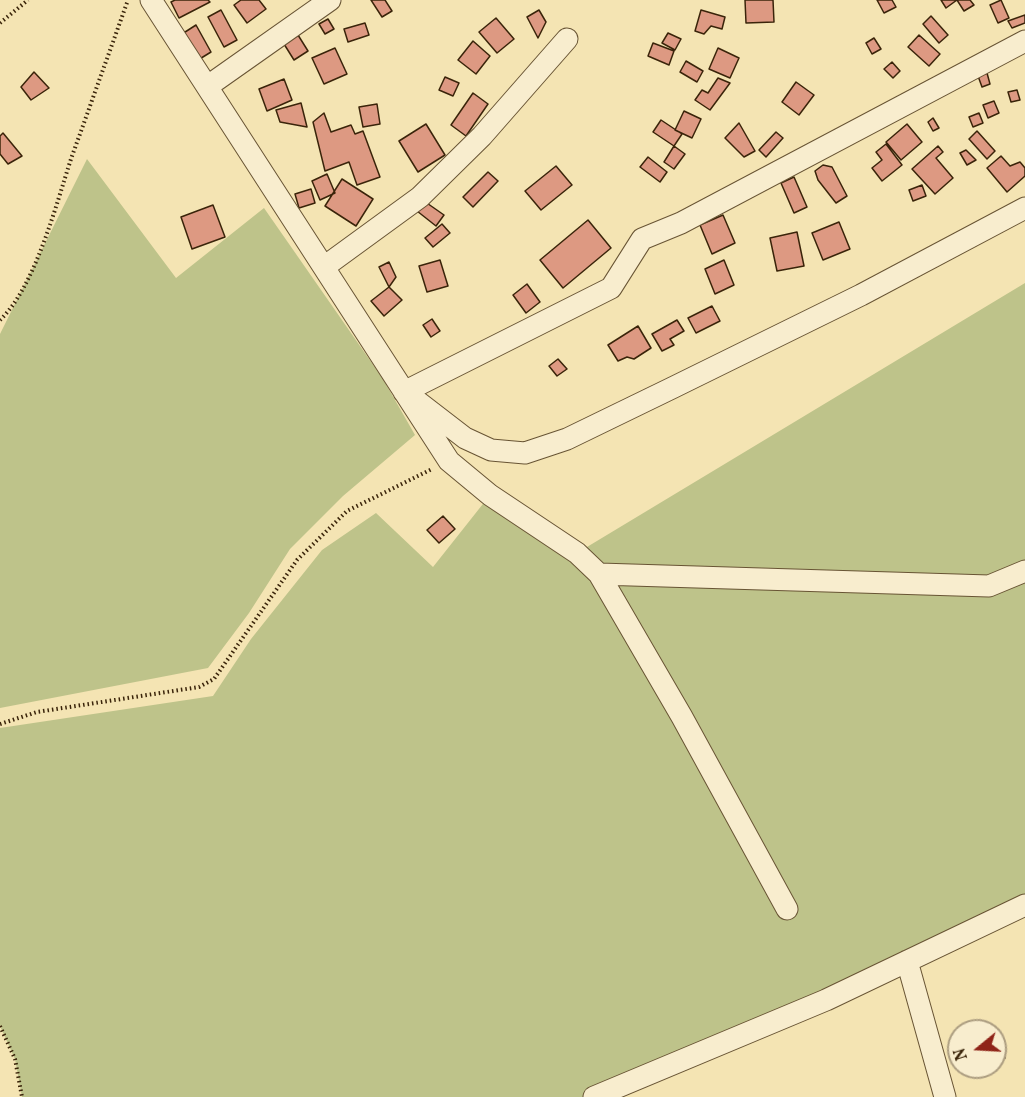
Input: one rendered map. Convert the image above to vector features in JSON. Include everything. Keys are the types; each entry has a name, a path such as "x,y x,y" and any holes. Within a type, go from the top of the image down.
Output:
{"street":[{"path":"151,0 448,461 490,495 577,553 599,574 682,717 787,909"},
{"path":"208,86 330,0"},
{"path":"324,267 420,197 482,136 567,39"},
{"path":"404,392 611,288 642,239 681,223 1025,42"},
{"path":"404,392 465,438 491,450 525,453 567,438 672,388 861,295 1025,208"},
{"path":"599,574 989,586 1025,571"},
{"path":"594,1097 826,1000 1025,905"},
{"path":"907,961 945,1097"}],"path":[{"path":"0,23 28,0"},
{"path":"0,320 9,311 37,259 128,0"},
{"path":"0,724 37,712 199,687 214,679 297,560 347,511 448,461"},
{"path":"0,1026 15,1059 22,1097"}],"green space":[{"path":"87,159 176,278 264,208 383,379 415,435 343,496 290,549 249,613 208,668 0,708 0,334"},
{"path":"1025,283 1025,905 594,1097 22,1097 15,1059 0,1026 0,728 213,696 251,639 322,550 376,513 433,567 490,495 577,553"}],"building":[{"path":"208,0 210,2 179,18 171,2"},
{"path":"241,0 259,0 266,9 247,23 234,5"},
{"path":"371,0 385,0 392,11 382,17"},
{"path":"745,0 773,0 774,22 746,23"},
{"path":"877,0 892,0 896,7 884,13"},
{"path":"941,0 957,0 946,8"},
{"path":"957,0 970,0 974,5 964,11"},
{"path":"1001,0 1009,18 998,23 990,5"},
{"path":"221,10 237,40 224,47 208,17"},
{"path":"539,10 546,22 538,38 527,17"},
{"path":"701,10 725,17 722,29 711,26 704,34 695,31"},
{"path":"1025,15 1025,23 1012,28 1008,21"},
{"path":"931,16 948,35 939,43 923,24"},
{"path":"496,18 514,39 497,53 479,32"},
{"path":"328,19 334,29 325,34 319,24"},
{"path":"365,23 369,35 348,42 344,29"},
{"path":"196,25 211,52 198,60 182,34"},
{"path":"668,33 681,39 675,50 662,43"},
{"path":"298,35 308,51 294,60 284,44"},
{"path":"919,35 940,54 929,66 908,47"},
{"path":"874,38 881,49 872,54 866,43"},
{"path":"473,41 490,56 476,74 458,60"},
{"path":"653,43 674,51 669,65 648,56"},
{"path":"335,48 347,74 324,84 312,58"},
{"path":"718,48 739,58 730,78 709,69"},
{"path":"686,61 703,71 697,82 680,72"},
{"path":"892,62 900,71 893,78 884,69"},
{"path":"34,72 49,88 31,100 21,87"},
{"path":"987,73 990,84 982,87 978,76"},
{"path":"445,77 459,83 453,96 439,90"},
{"path":"718,78 730,83 710,110 695,100 702,90 708,93"},
{"path":"284,79 292,100 267,111 259,89"},
{"path":"796,82 814,95 799,115 782,102"},
{"path":"1017,90 1020,100 1011,102 1008,92"},
{"path":"473,93 488,104 466,136 451,125"},
{"path":"994,101 999,113 988,118 983,105"},
{"path":"301,103 307,127 280,122 276,110"},
{"path":"377,104 380,124 363,127 359,107"},
{"path":"684,111 701,119 692,138 675,130"},
{"path":"324,113 331,132 351,125 355,134 363,131 380,177 357,185 349,162 325,171 313,122"},
{"path":"979,113 983,123 973,127 969,117"},
{"path":"933,118 939,128 933,131 928,122"},
{"path":"661,120 682,134 674,146 653,132"},
{"path":"739,123 755,151 744,157 725,138"},
{"path":"426,124 445,155 418,172 399,141"},
{"path":"907,124 922,142 901,160 886,142"},
{"path":"977,131 995,151 987,159 969,139"},
{"path":"776,132 783,138 766,157 759,150"},
{"path":"3,133 22,156 8,164 0,154 0,136"},
{"path":"886,144 902,165 882,181 872,168 882,160 876,152"},
{"path":"674,146 685,154 674,169 664,162"},
{"path":"938,146 943,152 936,158 953,178 935,194 912,169"},
{"path":"966,150 976,160 967,165 960,153"},
{"path":"1001,156 1010,166 1020,162 1025,168 1025,176 1007,192 987,168"},
{"path":"648,157 667,172 660,182 640,167"},
{"path":"823,165 832,167 847,196 836,203 818,180 815,171"},
{"path":"556,166 572,185 541,210 525,191"},
{"path":"488,172 498,181 473,207 463,197"},
{"path":"327,174 335,193 320,200 312,181"},
{"path":"794,177 807,207 794,213 781,183"},
{"path":"342,179 373,199 356,226 325,206"},
{"path":"922,185 926,196 913,201 909,190"},
{"path":"311,189 315,203 299,208 295,194"},
{"path":"424,201 444,215 436,226 417,211"},
{"path":"213,205 225,237 192,249 181,217"},
{"path":"723,215 735,243 712,254 700,225"},
{"path":"588,220 611,248 563,288 540,260"},
{"path":"839,222 850,249 823,260 812,233"},
{"path":"442,224 450,233 433,247 425,238"},
{"path":"797,232 804,266 777,271 770,238"},
{"path":"440,260 448,286 427,292 419,266"},
{"path":"724,260 734,285 715,294 705,269"},
{"path":"389,262 396,277 389,287 379,267"},
{"path":"527,284 540,302 526,313 513,295"},
{"path":"389,287 402,300 384,316 371,301"},
{"path":"712,306 720,321 696,333 688,318"},
{"path":"432,319 440,331 431,337 423,325"},
{"path":"677,320 684,331 670,339 674,345 662,351 652,334"},
{"path":"638,326 651,348 634,359 627,357 618,361 608,345"},
{"path":"558,359 567,369 557,376 549,366"},
{"path":"443,516 455,529 439,543 427,530"}]}
